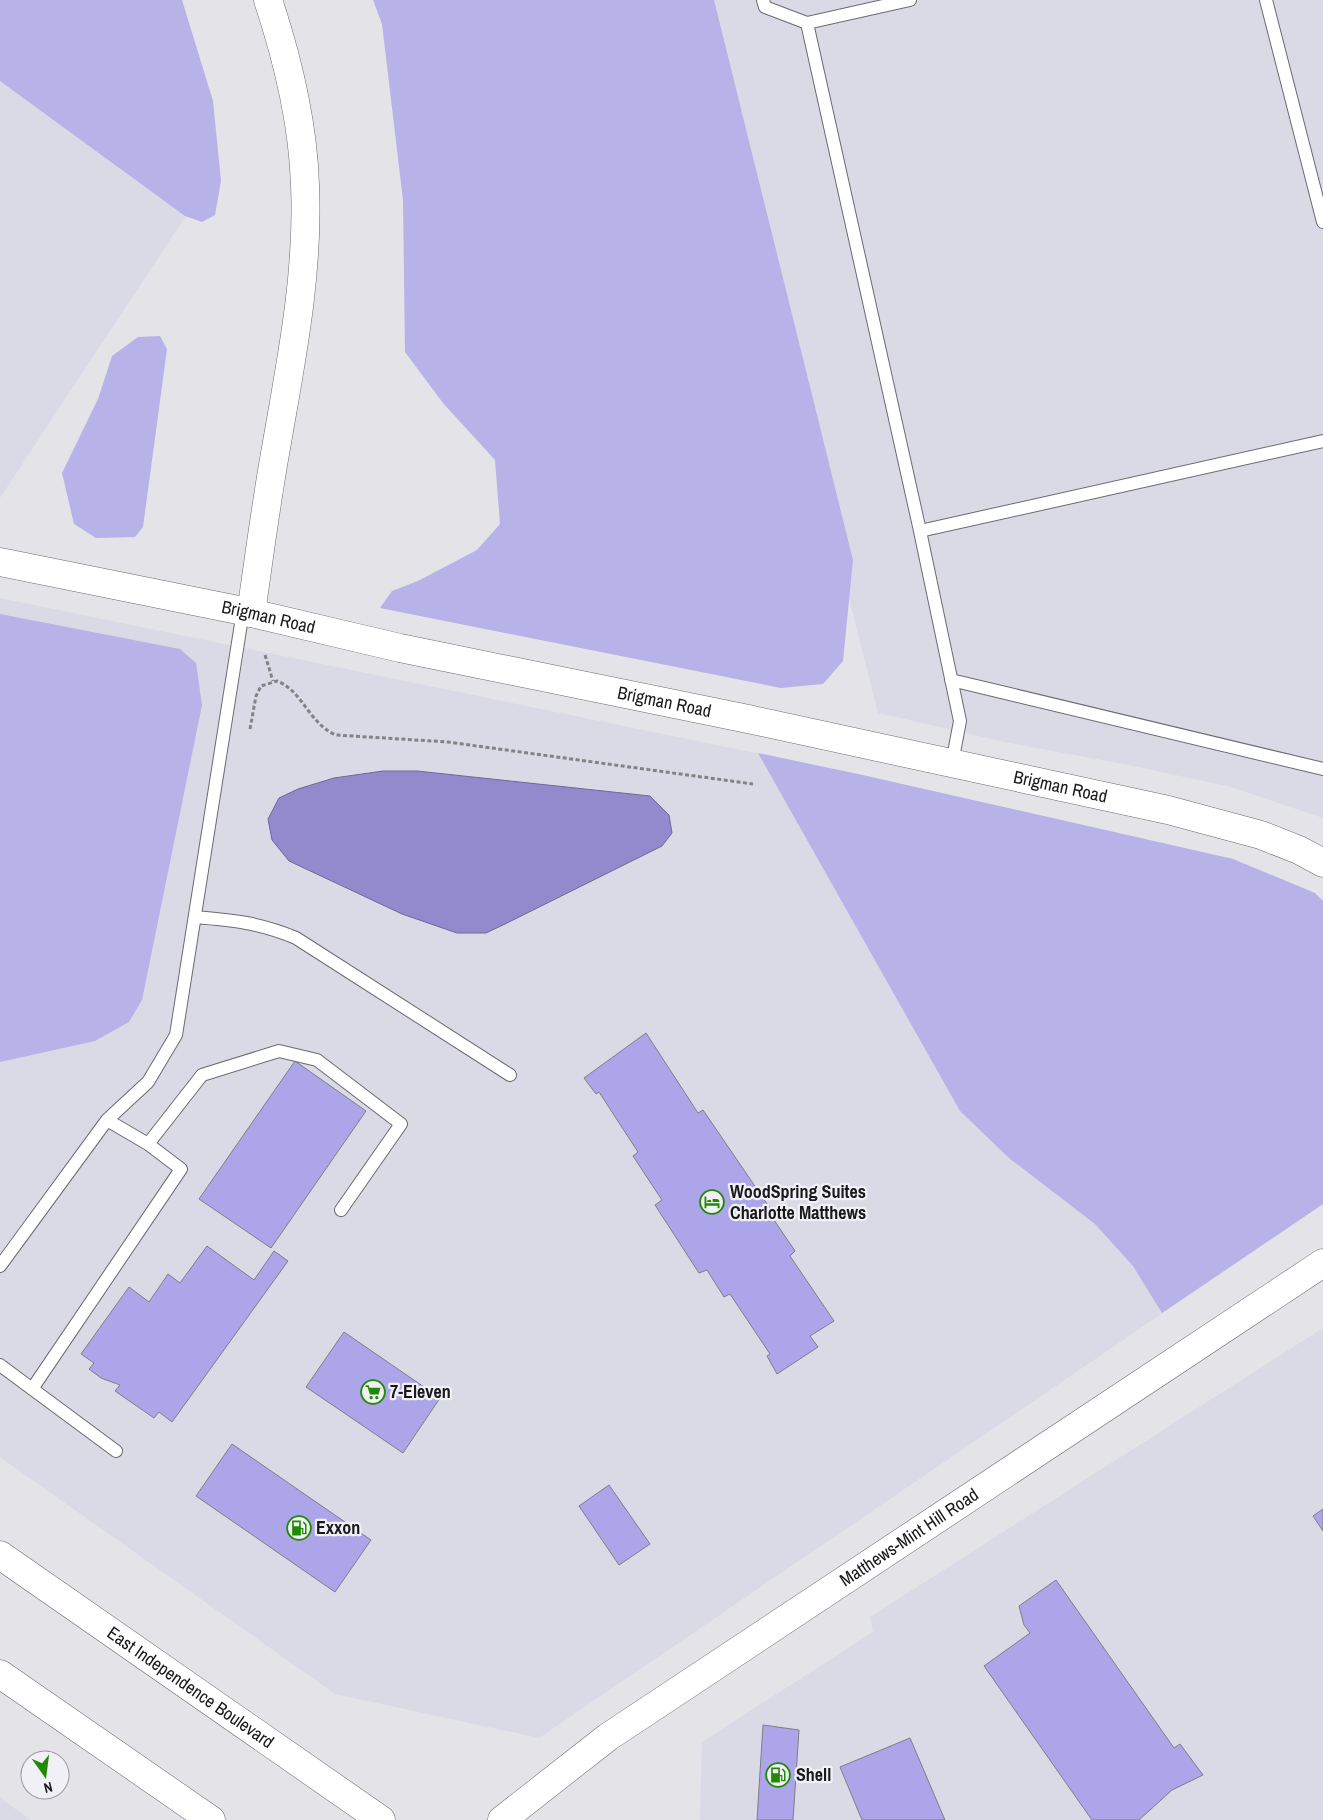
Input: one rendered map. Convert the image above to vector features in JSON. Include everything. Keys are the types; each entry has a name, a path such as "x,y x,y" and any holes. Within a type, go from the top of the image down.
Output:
{"main road":[{"path":"247,612 292,362 302,289 305,224 305,185 296,105 284,49 268,0"},
{"name":"Brigman Road","path":"0,562 247,612 400,648 1177,812 1261,835 1299,850 1323,863"},
{"name":"Matthews-Mint Hill Road","path":"502,1820 608,1737 1323,1263"},
{"name":"East Independence Boulevard","path":"0,1555 381,1820"},
{"path":"0,1674 211,1820"}],"lane":[{"path":"763,0 765,7 807,23 910,0"},
{"path":"1266,0 1323,222"},
{"path":"807,23 920,531 960,721 952,763"},
{"path":"920,531 1323,441"},
{"path":"0,1266 107,1120 148,1082 176,1035 247,612"},
{"path":"951,680 1323,769"},
{"path":"195,917 262,925 296,938 510,1075"},
{"path":"148,1144 202,1075 279,1051 317,1060 401,1124 341,1210"},
{"path":"32,1389 181,1169 148,1144 107,1120"},
{"path":"0,1366 116,1451"}],"path":[{"path":"266,654 273,681"},
{"path":"249,735 256,696 261,686 273,681 284,684 292,689 317,723 326,731 336,735 448,742 753,784"}],"shaded area":[{"path":"0,0 182,0 213,101 221,181 215,215 202,222 185,216 0,81"},
{"path":"373,0 714,0 853,560 843,661 823,684 781,688 380,608 392,591 418,581 477,550 500,524 495,460 443,403 405,352 403,200 382,24"},
{"path":"698,0 1323,0 1323,818 1231,787 1129,765 1014,744 878,713"},
{"path":"0,81 189,211 0,498"},
{"path":"160,336 167,349 143,527 135,537 96,538 74,524 62,473 98,399 112,356 138,337"},
{"path":"0,598 858,774 1233,859 1315,893 1323,901 1323,1204 539,1738 335,1694 0,1457"},
{"path":"0,614 180,649 196,663 202,705 142,1000 129,1022 95,1041 0,1062"},
{"path":"758,753 1233,859 1315,893 1323,901 1323,1204 1162,1313 1133,1266 1095,1224 1009,1158 960,1111"},
{"path":"383,771 417,771 650,796 669,815 672,833 662,846 486,933 457,933 402,914 289,861 272,840 268,819 279,798 298,789 334,778"},
{"path":"1323,1328 1323,1820 700,1820 702,1742 873,1632 870,1617"},
{"path":"0,1798 31,1820 0,1820"}],"building":[{"name":"WoodSpring Suites Charlotte Matthews","path":"646,1033 698,1113 703,1110 776,1217 774,1220 795,1251 790,1256 834,1321 810,1336 818,1347 777,1374 767,1356 770,1354 730,1294 724,1297 707,1270 699,1273 697,1270 655,1205 662,1200 633,1156 638,1152 599,1092 596,1094 584,1078"},
{"path":"295,1061 366,1111 271,1248 199,1199"},
{"path":"207,1246 254,1280 274,1251 288,1261 172,1422 159,1412 154,1418 115,1391 120,1385 101,1378 89,1369 94,1363 81,1354 129,1287 149,1302 168,1274 180,1283"},
{"name":"7-Eleven","path":"344,1332 440,1398 403,1453 306,1387"},
{"path":"232,1444 371,1540 335,1592 196,1496"},
{"path":"609,1485 650,1544 619,1565 579,1506"},
{"path":"1323,1509 1323,1531 1313,1516"},
{"path":"1056,1580 1174,1748 1180,1744 1203,1775 1172,1790 1139,1820 1092,1820 984,1666 1030,1633 1024,1625 1019,1606"},
{"name":"Shell","path":"763,1725 799,1730 793,1820 757,1820"},
{"path":"910,1738 945,1820 862,1820 840,1767"}],"place":[{"name":"WoodSpring Suites Charlotte Matthews","path":"712,1202"},
{"name":"7-Eleven","path":"373,1392"},
{"name":"Exxon","path":"299,1528"},
{"name":"Shell","path":"778,1775"}]}
